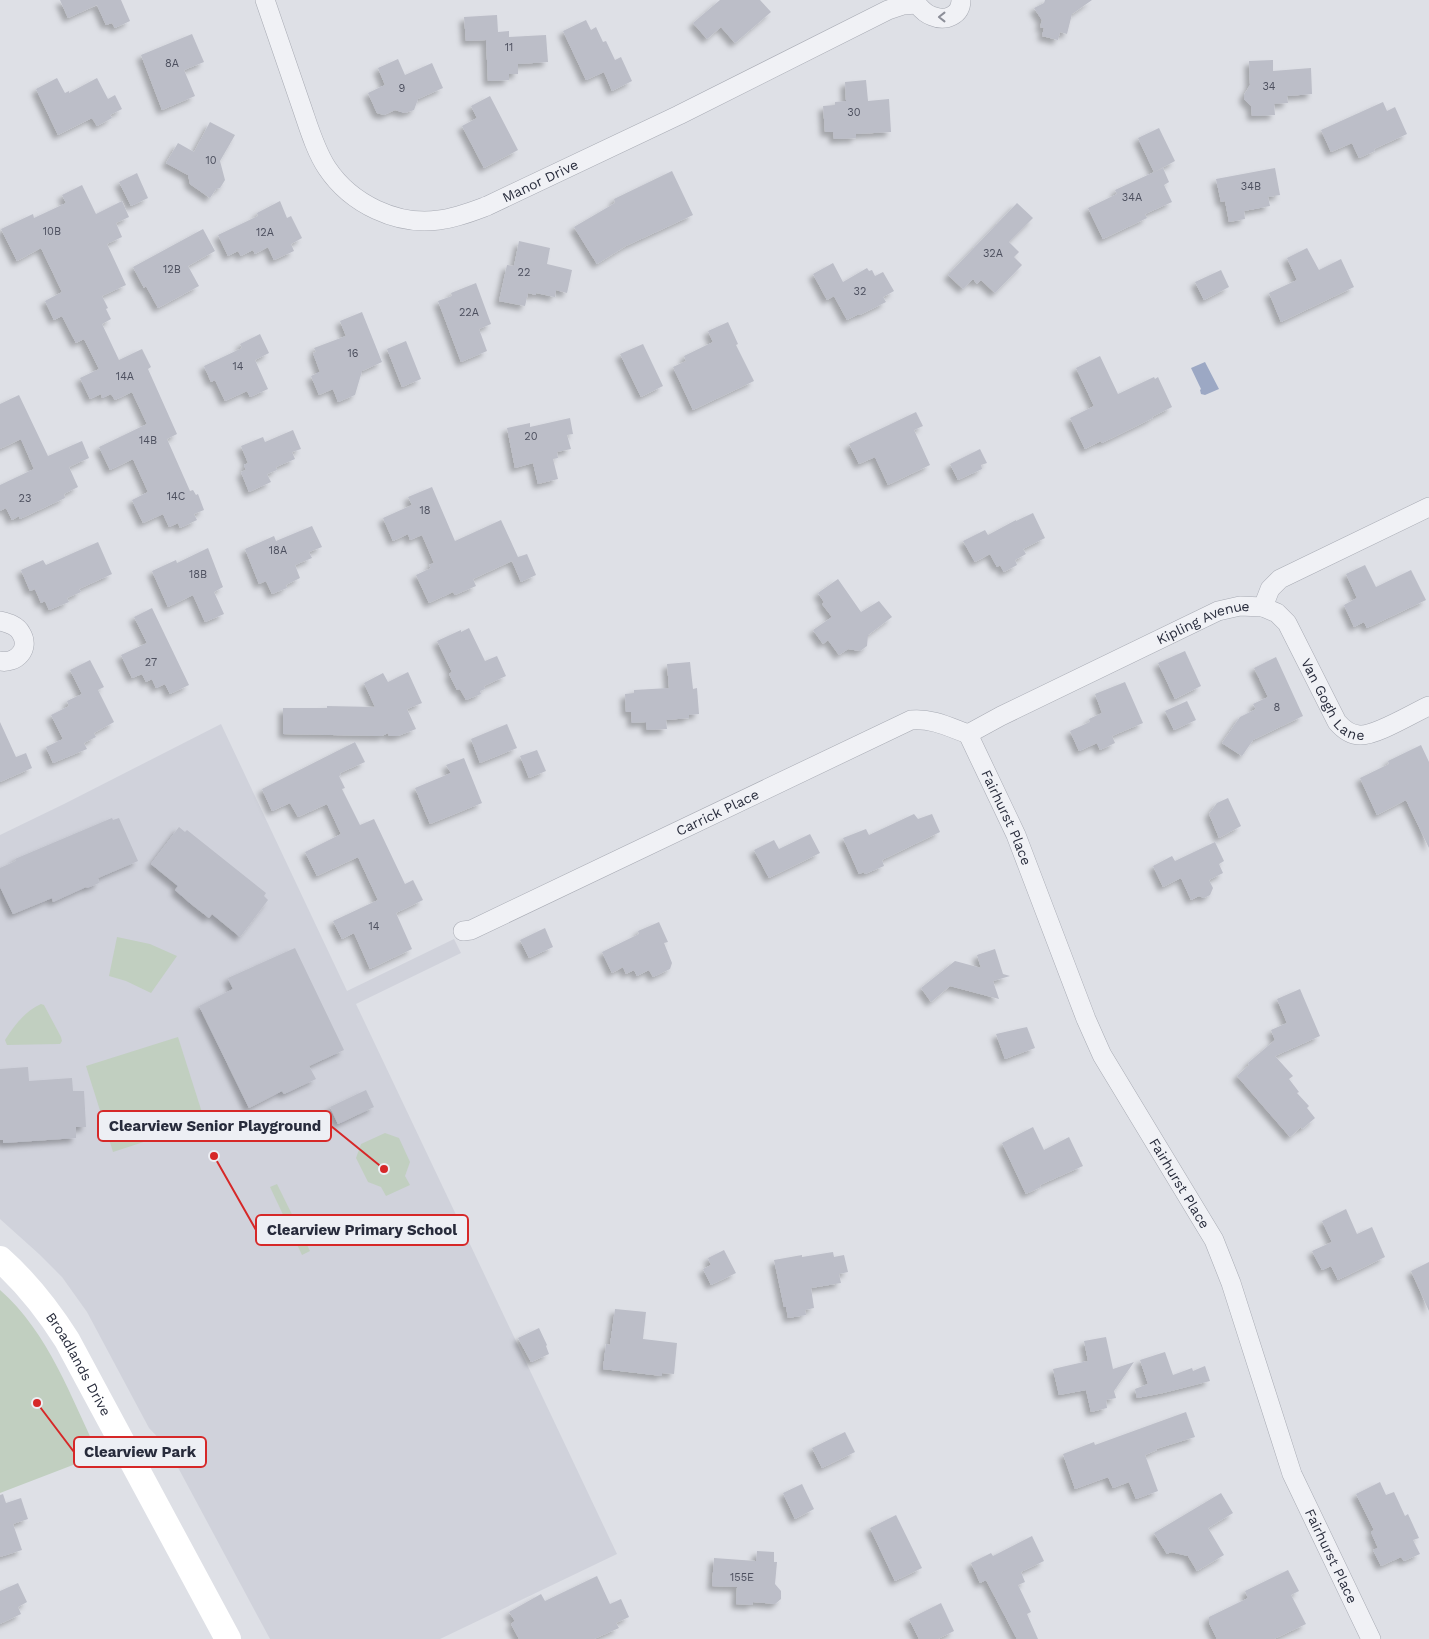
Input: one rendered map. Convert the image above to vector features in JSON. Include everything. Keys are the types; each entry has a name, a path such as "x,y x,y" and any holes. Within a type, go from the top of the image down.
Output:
{"street":[{"name":"Manor Drive","path":"265,0 309,127 326,167 337,182 363,202 391,215 422,221 455,217 487,206 679,115 888,10 918,2 923,11 941,19 955,16 960,8 961,0"},
{"name":"Kipling Avenue","path":"968,734 1001,716 1218,611 1240,606 1263,607 1270,589 1280,579 1429,508"},
{"name":"Van Gogh Lane","path":"1263,607 1277,613 1287,623 1342,729 1361,735 1372,733 1429,706"},
{"path":"0,621 16,627 22,634 24,641 23,650 19,656 8,662 0,661"},
{"name":"Carrick Place","path":"467,931 911,720 924,719 968,734"},
{"name":"Fairhurst Place","path":"968,734 1016,835 1086,1019 1102,1055 1214,1240 1231,1283 1292,1474 1371,1639"},
{"name":"Broadlands Drive","path":"0,1259 34,1293 52,1316 67,1340 228,1639"}],"shaded area":[{"path":"221,724 347,991 454,939 461,953 356,1004 617,1554 440,1639 270,1639 167,1447 149,1428 87,1312 62,1277 0,1219 0,835"}],"green space":[{"path":"117,937 150,944 177,956 151,993 126,981 109,976"},
{"path":"41,1004 44,1005 61,1037 62,1041 60,1044 7,1045 5,1040 16,1024"},
{"path":"178,1037 205,1122 113,1152 86,1066"},
{"path":"385,1133 399,1138 410,1162 405,1176 410,1185 386,1196 381,1187 368,1182 356,1158 361,1144"},
{"path":"277,1184 310,1251 302,1255 270,1187"},
{"path":"0,1290 17,1307 45,1346 68,1389 99,1455 0,1493"}],"water":[{"path":"1205,362 1219,389 1205,395 1201,394 1201,389 1191,368"}],"building":[{"path":"60,0 121,0 130,21 115,28 112,23 106,25 97,5 68,18"},
{"path":"720,0 760,0 771,12 735,43 721,27 707,39 693,23"},
{"path":"1045,0 1092,0 1072,14 1067,34 1060,32 1058,40 1042,36 1044,28 1040,27 1042,20 1034,8 1044,3"},
{"path":"497,15 498,32 509,31 509,37 546,35 548,62 518,64 518,74 509,74 509,80 488,81 486,40 466,41 464,17"},
{"path":"586,20 591,30 596,27 603,42 606,41 615,60 621,57 632,81 612,91 604,72 586,80 563,31"},
{"path":"192,34 204,62 184,70 195,96 162,110 141,55"},
{"path":"398,59 405,75 432,63 443,88 418,99 414,110 405,113 395,110 384,115 377,113 368,93 385,85 378,68"},
{"path":"1273,60 1273,71 1311,68 1312,94 1287,96 1288,103 1274,104 1275,115 1252,116 1251,106 1244,99 1244,95 1250,85 1249,61"},
{"path":"57,78 65,93 69,91 69,93 97,78 108,99 115,95 122,109 110,115 112,118 97,126 92,118 58,135 36,89"},
{"path":"866,80 868,101 889,99 891,132 856,134 856,138 834,139 833,132 825,132 823,106 835,105 835,102 846,101 845,82"},
{"path":"490,96 518,150 484,168 462,126 477,118 471,106"},
{"path":"1383,102 1387,111 1395,107 1407,134 1359,158 1352,143 1331,152 1321,130"},
{"path":"210,122 235,135 220,161 225,180 210,198 190,184 188,175 166,163 178,143 194,152"},
{"path":"1159,128 1175,161 1154,172 1138,138"},
{"path":"1163,168 1169,182 1164,185 1172,202 1145,214 1147,218 1103,239 1088,208 1117,194 1115,190"},
{"path":"1275,168 1280,195 1268,197 1270,206 1244,211 1245,219 1229,222 1225,201 1221,202 1216,179"},
{"path":"672,171 693,215 626,246 597,264 574,227 615,203 614,199"},
{"path":"137,173 148,198 131,206 119,182"},
{"path":"82,185 96,214 122,201 129,217 116,223 122,237 107,244 126,285 102,296 111,319 102,324 119,360 142,349 151,367 148,369 177,434 167,439 190,491 193,490 196,495 198,494 204,510 194,514 197,520 180,528 178,523 169,527 163,514 143,523 132,500 148,492 133,459 110,470 99,447 147,424 132,392 115,400 111,394 102,398 101,394 90,399 80,378 99,369 84,339 76,343 62,316 54,320 45,301 62,292 41,248 17,261 1,229 33,214 34,218 66,203 62,195"},
{"path":"280,201 287,218 291,216 302,238 291,244 294,251 274,260 268,247 255,254 253,250 241,256 238,251 228,256 218,235 258,216 257,213"},
{"path":"1017,203 1033,218 1009,242 1019,252 1014,257 1022,265 995,293 981,280 977,284 973,279 963,289 948,275"},
{"path":"203,229 215,251 188,266 199,286 158,308 146,286 144,288 133,267"},
{"path":"519,241 550,248 547,264 572,270 567,293 556,290 555,297 528,293 525,306 499,301 507,265 514,266"},
{"path":"1307,248 1319,270 1341,259 1354,287 1281,322 1269,293 1297,280 1287,258"},
{"path":"833,263 843,282 867,268 869,271 872,270 875,276 883,272 894,291 883,297 886,302 847,320 834,296 827,300 813,274"},
{"path":"1221,270 1229,287 1204,300 1195,282"},
{"path":"476,283 491,324 479,329 487,351 461,362 438,301 452,296 451,293"},
{"path":"362,312 382,362 362,371 355,395 338,402 333,389 319,395 311,376 320,372 313,353 316,352 314,348 346,336 340,321"},
{"path":"728,322 738,344 736,345 754,381 693,410 673,367 686,361 684,356 713,342 708,331"},
{"path":"260,334 269,353 255,360 268,389 250,397 247,391 225,401 215,380 211,382 204,366 242,348 240,344"},
{"path":"406,341 421,379 402,387 387,349"},
{"path":"643,344 663,386 641,397 620,354"},
{"path":"1100,356 1118,394 1154,377 1155,379 1158,377 1172,407 1102,443 1101,441 1085,449 1070,418 1094,406 1076,368"},
{"path":"19,395 48,456 82,441 89,458 69,467 78,487 64,494 65,498 20,519 19,516 12,520 6,508 0,511 0,485 34,469 21,439 0,449 0,404"},
{"path":"916,412 923,426 914,430 930,465 888,485 875,457 859,464 849,444"},
{"path":"570,418 573,434 567,435 571,449 557,452 558,458 553,459 558,479 538,484 533,463 515,468 507,428 530,423 530,427"},
{"path":"293,430 301,449 292,452 295,459 276,467 277,470 267,474 271,482 249,492 241,472 246,470 244,465 248,463 241,446 263,437 265,442"},
{"path":"980,449 987,463 981,465 982,469 958,480 950,464"},
{"path":"432,487 455,541 501,520 518,557 527,554 536,575 521,582 512,561 473,579 476,586 455,595 453,592 429,603 416,575 431,568 429,565 434,563 422,535 410,540 408,534 393,541 383,518 412,505 408,497"},
{"path":"1033,513 1045,538 1023,549 1026,554 1015,560 1017,565 1004,572 1000,565 997,567 990,554 975,562 963,541 985,530 988,535"},
{"path":"312,526 322,547 309,552 312,558 295,565 300,578 286,585 287,588 272,594 266,581 259,584 245,549 274,536 276,541"},
{"path":"98,542 112,574 79,589 81,592 67,598 69,602 49,610 45,601 41,603 35,589 30,591 21,570 43,560 46,565"},
{"path":"208,548 223,587 214,592 224,614 205,622 193,595 168,607 152,571 176,560 177,563"},
{"path":"1365,565 1376,587 1411,570 1426,600 1367,628 1364,622 1354,627 1344,605 1357,598 1346,574"},
{"path":"838,579 861,612 879,601 892,617 868,635 867,646 860,651 848,649 839,655 828,640 823,644 813,630 832,617 822,604 824,602 818,593"},
{"path":"152,608 189,685 170,694 165,684 156,688 152,679 146,682 142,674 132,678 121,655 147,643 134,617"},
{"path":"469,628 485,661 497,656 506,676 484,686 485,689 480,691 481,694 466,700 460,689 457,690 449,674 452,672 437,641"},
{"path":"1185,651 1201,686 1175,699 1158,663"},
{"path":"1276,657 1303,716 1253,740 1242,756 1222,743 1240,717 1256,709 1253,704 1268,697 1254,668"},
{"path":"90,660 104,687 98,690 114,722 94,733 96,737 84,743 87,749 53,763 46,747 63,739 51,715 69,706 67,701 82,694 70,670"},
{"path":"690,662 693,689 697,688 699,714 689,715 689,718 666,720 667,729 647,730 646,722 632,723 631,712 626,712 625,694 634,693 634,690 669,688 667,664"},
{"path":"408,672 422,703 407,709 416,729 398,736 389,736 388,733 382,736 283,734 283,708 327,708 327,706 375,707 364,683 383,673 388,682"},
{"path":"1125,682 1143,723 1112,736 1115,743 1100,750 1097,743 1079,751 1070,731 1090,722 1089,719 1102,713 1095,694"},
{"path":"1187,701 1196,720 1174,730 1165,711"},
{"path":"0,722 16,757 26,753 32,768 0,782"},
{"path":"507,724 517,748 480,763 471,739"},
{"path":"355,742 365,762 340,773 341,775 339,776 345,788 342,789 360,825 374,819 405,884 413,880 423,900 396,913 412,949 370,969 354,933 342,939 333,921 378,900 358,857 317,876 305,852 341,834 327,804 298,817 290,803 272,811 262,789"},
{"path":"1421,745 1429,762 1429,848 1406,800 1377,815 1360,778 1389,764 1388,761"},
{"path":"537,750 546,771 529,778 520,756"},
{"path":"464,758 482,803 430,824 415,788 451,773 446,765"},
{"path":"1228,798 1241,826 1219,838 1209,814 1217,803"},
{"path":"914,814 918,819 932,814 940,832 882,860 884,866 865,874 864,872 859,874 843,838 866,829 869,835"},
{"path":"112,818 113,820 119,818 138,861 98,878 99,883 53,902 52,898 13,914 0,887 0,868 16,861 15,859"},
{"path":"179,827 185,832 187,830 266,893 264,896 268,900 240,937 212,914 209,918 191,904 175,890 178,886 151,864"},
{"path":"810,834 820,853 769,878 754,850 774,840 779,849"},
{"path":"1215,842 1224,861 1219,864 1223,873 1209,880 1213,888 1210,895 1204,898 1199,896 1191,900 1181,878 1163,887 1153,866 1172,856 1175,861"},
{"path":"659,922 668,942 664,943 672,963 670,969 653,977 649,970 637,976 634,970 626,974 623,967 612,973 602,952 639,934 638,931"},
{"path":"545,928 553,947 529,958 520,940"},
{"path":"295,948 344,1050 309,1066 316,1079 284,1094 282,1091 249,1108 199,1006 233,989 228,978"},
{"path":"995,949 1003,974 1010,976 993,981 999,999 950,986 931,1002 921,988 955,961 981,968 977,955"},
{"path":"1300,989 1320,1036 1275,1056 1293,1076 1289,1079 1299,1092 1297,1093 1309,1106 1307,1108 1315,1118 1290,1137 1237,1076 1249,1065 1248,1063 1275,1040 1271,1030 1287,1023 1277,999"},
{"path":"1027,1027 1035,1048 1005,1059 996,1034"},
{"path":"28,1067 29,1081 72,1078 73,1091 84,1091 86,1127 76,1127 76,1138 3,1143 3,1140 0,1140 0,1069"},
{"path":"366,1090 374,1107 338,1124 330,1107"},
{"path":"1033,1127 1044,1150 1069,1137 1083,1166 1040,1185 1041,1187 1026,1194 1002,1143"},
{"path":"1346,1209 1357,1234 1372,1227 1385,1257 1338,1280 1331,1266 1322,1270 1312,1251 1332,1242 1322,1221"},
{"path":"724,1250 736,1273 711,1285 703,1269 711,1265 708,1258"},
{"path":"833,1252 834,1257 844,1255 848,1272 839,1274 841,1283 811,1288 814,1308 805,1310 806,1315 788,1318 774,1260"},
{"path":"1429,1262 1429,1311 1411,1271"},
{"path":"615,1309 646,1312 643,1339 677,1343 674,1374 662,1373 662,1376 603,1369 606,1344 610,1345"},
{"path":"539,1328 549,1354 531,1362 518,1338"},
{"path":"1106,1337 1113,1369 1134,1362 1114,1391 1116,1398 1106,1400 1107,1408 1091,1412 1086,1390 1059,1395 1053,1369 1088,1361 1084,1341"},
{"path":"1165,1352 1173,1375 1192,1368 1193,1371 1205,1366 1210,1381 1137,1398 1135,1389 1148,1384 1140,1360"},
{"path":"1186,1412 1195,1437 1156,1449 1145,1455 1158,1491 1136,1499 1129,1482 1113,1488 1108,1477 1075,1489 1063,1454 1094,1442 1095,1445"},
{"path":"845,1432 855,1452 822,1468 812,1448"},
{"path":"1380,1482 1386,1495 1394,1492 1405,1516 1408,1514 1419,1538 1413,1540 1420,1554 1404,1561 1401,1557 1381,1566 1373,1550 1378,1548 1371,1532 1374,1530 1356,1494"},
{"path":"802,1484 814,1509 795,1519 783,1493"},
{"path":"1221,1493 1233,1513 1208,1528 1224,1555 1197,1571 1188,1556 1171,1552 1167,1554 1154,1533"},
{"path":"3,1494 6,1503 21,1498 28,1519 13,1524 22,1550 0,1557 0,1495"},
{"path":"896,1515 922,1568 895,1581 870,1528"},
{"path":"1032,1536 1044,1561 1021,1572 1025,1582 1018,1585 1031,1612 1027,1614 1038,1639 1017,1639 986,1580 980,1583 971,1563 991,1553 993,1556"},
{"path":"757,1551 774,1552 774,1562 777,1562 775,1584 781,1591 781,1599 775,1604 753,1602 752,1605 736,1604 737,1587 712,1586 714,1558 756,1561"},
{"path":"1288,1570 1299,1591 1291,1595 1306,1624 1274,1639 1217,1639 1209,1623 1209,1617 1248,1598 1245,1591"},
{"path":"597,1576 610,1604 621,1599 629,1617 616,1623 619,1628 594,1639 519,1639 511,1624 515,1621 509,1612 541,1594 545,1601"},
{"path":"18,1583 27,1602 18,1607 21,1614 0,1624 0,1591"},
{"path":"941,1603 954,1631 938,1639 919,1639 909,1619"}],"place":[{"name":"Clearview Primary School","path":"214,1156"},
{"name":"Clearview Senior Playground","path":"384,1169"},
{"name":"Clearview Park","path":"37,1403"}]}
